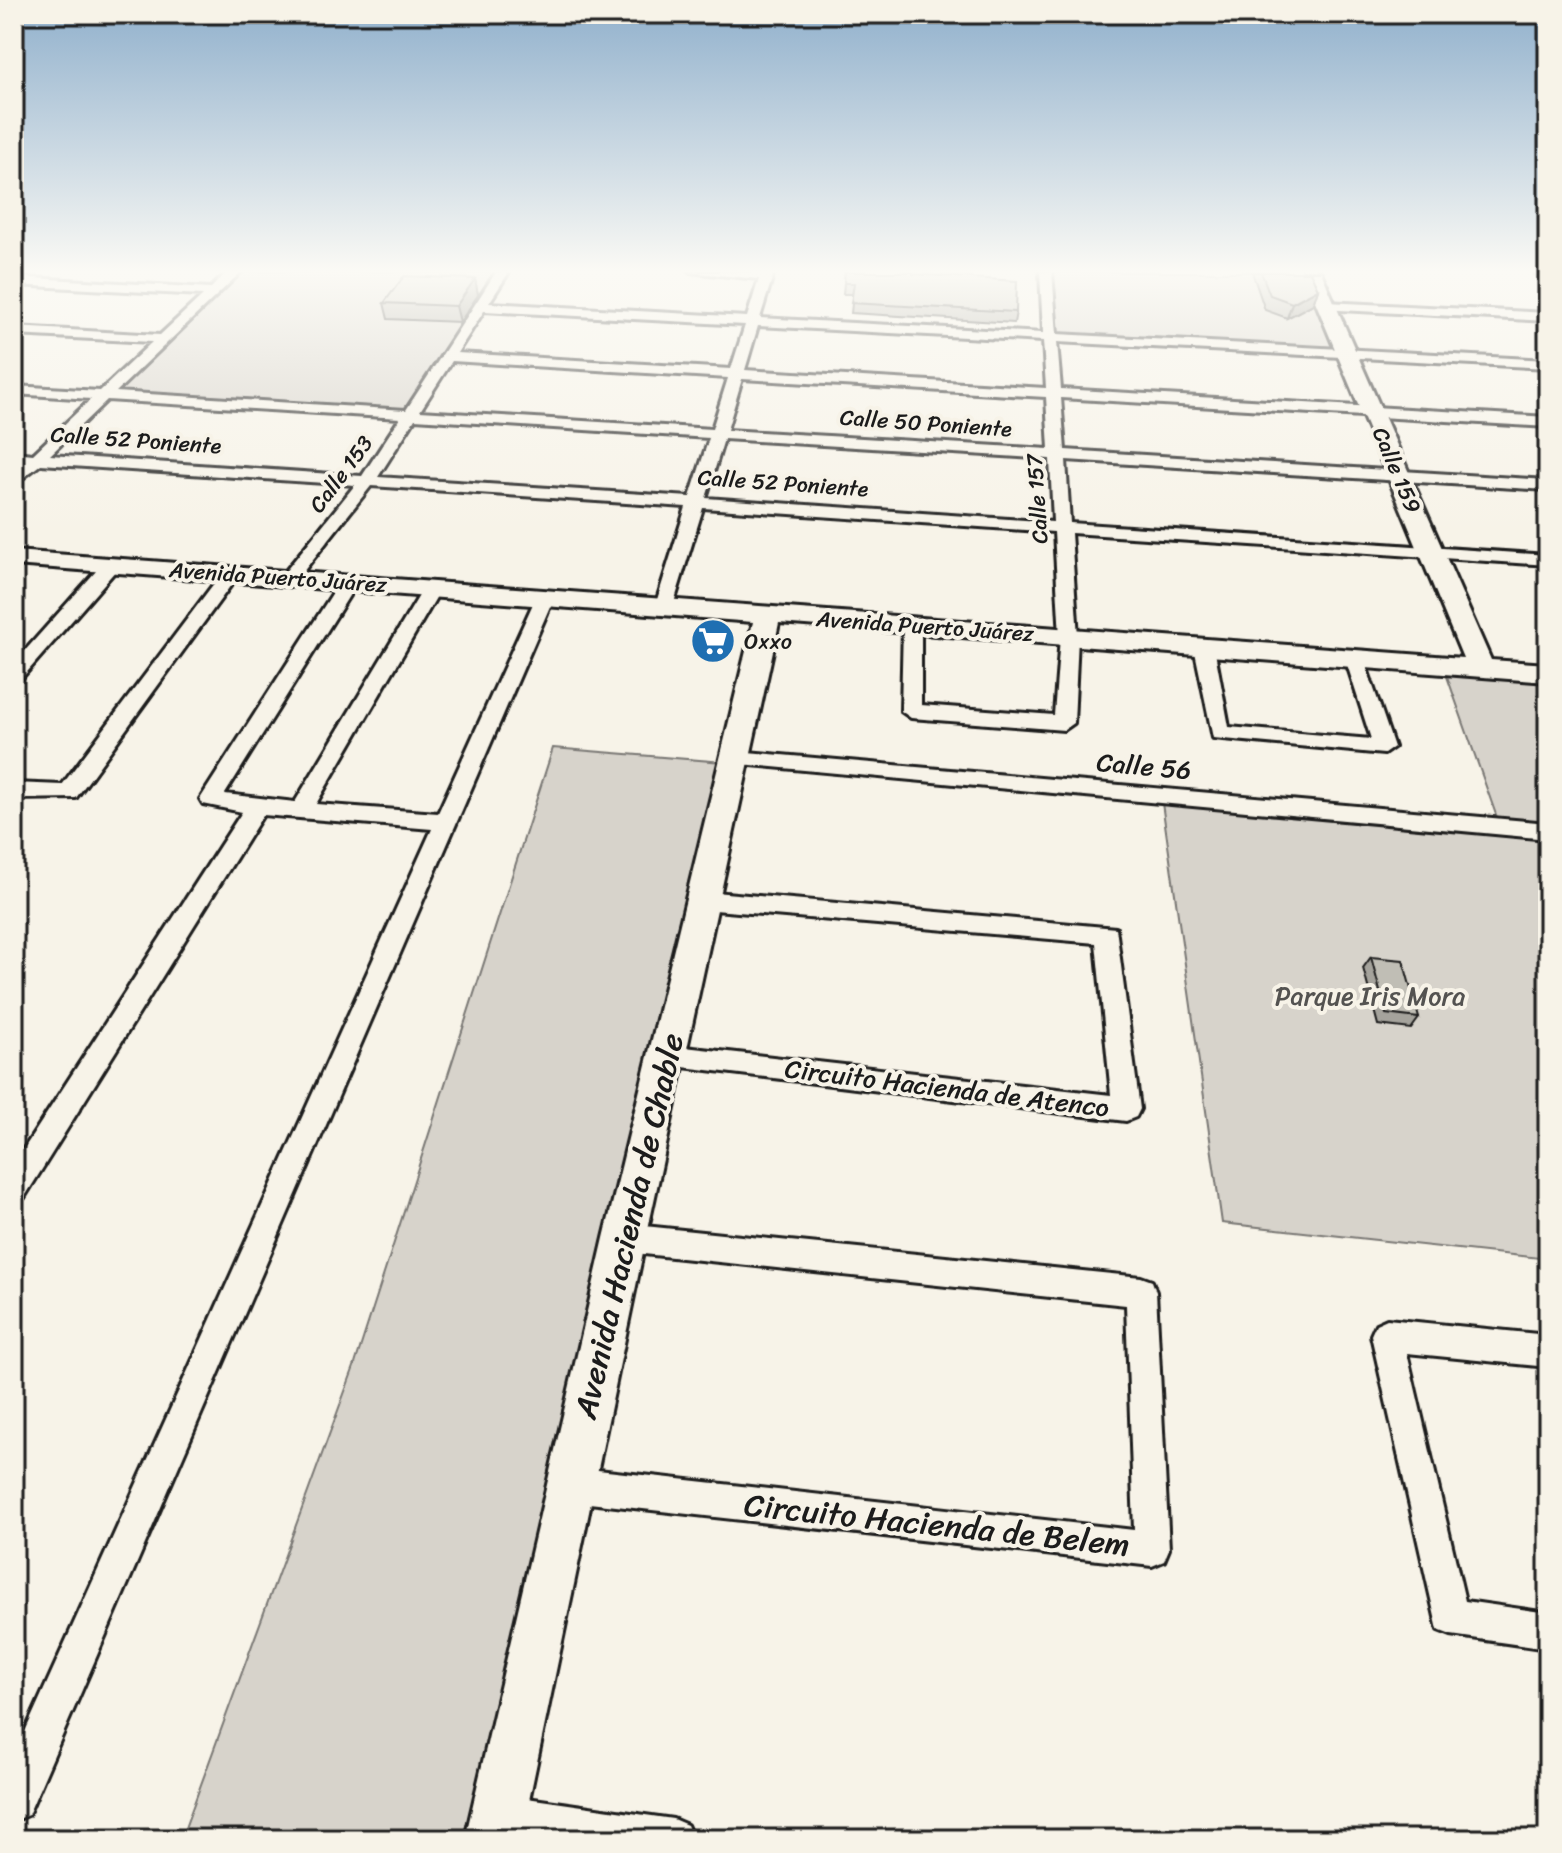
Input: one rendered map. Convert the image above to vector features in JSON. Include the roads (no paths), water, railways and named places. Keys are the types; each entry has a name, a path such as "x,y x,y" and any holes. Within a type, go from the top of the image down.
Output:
{"street":[{"path":"14,480 145,358"},
{"name":"Calle 153","path":"289,578 368,479 447,358"},
{"path":"472,358 1548,422"},
{"path":"664,606 741,358"},
{"name":"Calle 157","path":"912,625 911,711 1064,723 1069,637 1050,358"},
{"name":"Calle 159","path":"1349,358 1481,668"},
{"path":"1447,358 1548,364"},
{"name":"Calle 50 Poniente","path":"14,390 1548,485"},
{"name":"Calle 52 Poniente","path":"14,457 1548,560"},
{"name":"Avenida Puerto Juárez","path":"14,558 1548,673"},
{"path":"14,675 111,565"},
{"path":"14,791 68,793 230,574"},
{"path":"348,583 211,799 257,807 447,822"},
{"path":"301,810 432,589"},
{"path":"14,1801 545,597"},
{"name":"Avenida Hacienda de Chable","path":"496,1827 625,1238 768,614"},
{"path":"1204,647 1220,733 1384,747 1355,658"},
{"name":"Calle 56","path":"736,758 1548,831"},
{"path":"14,1189 257,807"},
{"name":"Circuito Hacienda de Atenco","path":"667,1056 1126,1109 1107,935 703,900"},
{"name":"Circuito Hacienda de Belem","path":"571,1484 1152,1549 1141,1292 625,1238"},
{"path":"1548,1351 1387,1335 1451,1617 1548,1631"},
{"path":"496,1827 673,1839"}],"place":[{"name":"Oxxo","path":"713,641"}],"park label":[{"name":"Parque Iris Mora","path":"1370,996"}]}
